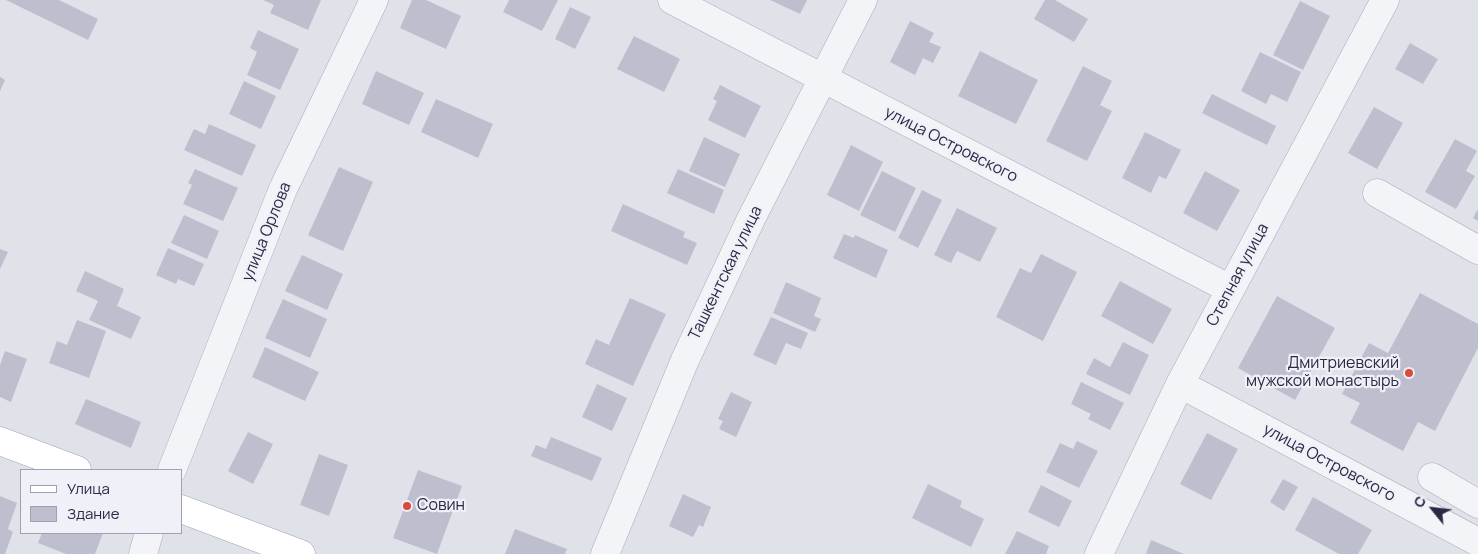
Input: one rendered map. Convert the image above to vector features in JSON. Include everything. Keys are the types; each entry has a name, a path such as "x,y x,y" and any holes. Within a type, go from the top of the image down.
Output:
{"main road":[{"path":"0,441 74,469"},
{"path":"182,509 301,554"}],"street":[{"name":"улица Орлова","path":"172,469 283,189 374,0"},
{"name":"улица Островского","path":"672,0 1230,289"},
{"name":"Ташкентская улица","path":"606,554 685,360 752,219 863,0"},
{"name":"Степная улица","path":"1100,554 1180,384 1385,0"},
{"path":"1377,193 1478,250"},
{"name":"улица Островского","path":"1180,384 1478,542"},
{"path":"1432,477 1478,504"},
{"path":"142,554 149,534"}],"building":[{"path":"6,0 59,0 98,19 88,40"},
{"path":"263,0 321,0 308,30 270,13 274,5"},
{"path":"412,0 426,0 461,16 446,49 400,28"},
{"path":"509,0 558,0 542,31 503,12"},
{"path":"770,0 807,0 800,14"},
{"path":"1045,0 1055,0 1088,19 1074,42 1034,19"},
{"path":"1300,1 1330,16 1303,70 1273,55"},
{"path":"570,7 591,17 575,49 555,39"},
{"path":"910,21 934,33 929,42 941,47 933,63 923,58 915,75 890,62"},
{"path":"258,30 299,49 280,90 247,75 257,52 250,48"},
{"path":"634,36 680,59 664,92 617,69"},
{"path":"1410,43 1438,59 1423,84 1395,69"},
{"path":"980,51 1038,80 1016,124 958,96"},
{"path":"1260,52 1301,72 1287,102 1271,94 1266,104 1241,91"},
{"path":"1083,66 1112,81 1100,105 1112,111 1087,161 1046,141"},
{"path":"376,71 424,93 409,125 362,104"},
{"path":"0,77 5,80 0,91"},
{"path":"244,81 276,96 261,129 229,114"},
{"path":"720,85 761,106 745,138 708,120 717,101 713,99"},
{"path":"1212,94 1276,126 1267,145 1202,113"},
{"path":"436,99 493,124 478,158 421,132"},
{"path":"1374,107 1403,123 1377,169 1348,153"},
{"path":"209,124 256,145 242,176 184,150 194,129 205,134"},
{"path":"1145,132 1181,150 1166,179 1159,176 1151,193 1122,178"},
{"path":"704,137 740,154 725,187 689,171"},
{"path":"1455,139 1477,151 1466,171 1475,176 1456,209 1425,192"},
{"path":"851,145 883,162 859,211 827,195"},
{"path":"339,167 373,182 343,251 308,235"},
{"path":"195,169 238,188 223,221 183,204 192,185 188,183"},
{"path":"678,169 724,190 714,214 667,193"},
{"path":"882,171 916,188 895,232 860,215"},
{"path":"1205,171 1240,190 1217,231 1183,213"},
{"path":"922,190 942,200 918,248 898,238"},
{"path":"623,204 685,232 683,237 697,243 687,265 611,231"},
{"path":"957,208 997,228 980,262 957,251 951,263 934,255"},
{"path":"1478,209 1478,221 1473,218"},
{"path":"184,215 219,231 207,259 171,243"},
{"path":"844,234 854,238 855,235 888,250 876,278 833,258"},
{"path":"168,248 204,264 194,286 178,279 176,284 156,275"},
{"path":"0,249 8,252 0,269"},
{"path":"1041,254 1077,272 1043,341 996,317 1020,268 1031,273"},
{"path":"302,255 343,274 327,310 285,291"},
{"path":"85,271 124,289 117,306 141,317 131,339 89,320 98,301 76,291"},
{"path":"1120,281 1172,309 1153,344 1101,316"},
{"path":"786,282 821,298 814,316 821,319 815,332 773,313"},
{"name":"Дмитриевский мужской монастырь","path":"1420,293 1478,324 1478,348 1435,431 1418,422 1403,451 1350,423 1360,403 1342,394 1369,343 1388,353"},
{"path":"1277,296 1335,328 1295,400 1238,368"},
{"path":"630,298 666,314 633,386 585,364 596,339 609,345"},
{"path":"283,299 327,319 310,358 265,338"},
{"path":"771,317 808,333 801,349 786,343 776,365 753,355"},
{"path":"77,320 106,331 89,378 49,363 57,341 67,345"},
{"path":"1123,342 1149,355 1130,395 1086,374 1094,358 1110,367"},
{"path":"265,347 319,372 305,401 252,377"},
{"path":"5,351 27,359 11,402 0,397 0,365"},
{"path":"1081,382 1124,403 1110,430 1088,419 1091,414 1071,404"},
{"path":"597,384 627,398 612,431 582,417"},
{"path":"731,392 752,402 736,437 719,429 723,421 718,419"},
{"path":"86,399 141,422 131,448 75,424"},
{"path":"248,432 273,444 253,484 228,471"},
{"path":"1207,433 1238,449 1211,500 1180,484"},
{"path":"551,437 602,458 592,481 531,456 536,445 546,449"},
{"path":"1077,441 1098,451 1079,488 1046,472 1060,443 1073,449"},
{"path":"319,454 348,465 329,516 300,505"},
{"path":"418,470 462,486 437,554 393,538"},
{"path":"1283,479 1298,487 1284,511 1270,502"},
{"path":"928,484 962,501 960,507 984,519 971,547 912,518"},
{"path":"1041,485 1072,501 1059,527 1028,512"},
{"path":"683,494 711,507 703,527 699,525 693,537 669,526"},
{"path":"0,496 17,503 8,529 13,532 5,554 0,554"},
{"path":"1313,497 1372,530 1358,554 1339,554 1295,530"},
{"path":"515,529 567,549 565,554 505,554"},
{"path":"1017,531 1049,546 1046,554 1005,554"},
{"path":"42,534 103,534 95,554 66,554 38,543"},
{"path":"1151,540 1184,554 1146,554"}],"place":[{"name":"Дмитриевский мужской монастырь","path":"1409,373"},
{"name":"Совин","path":"407,506"}]}
